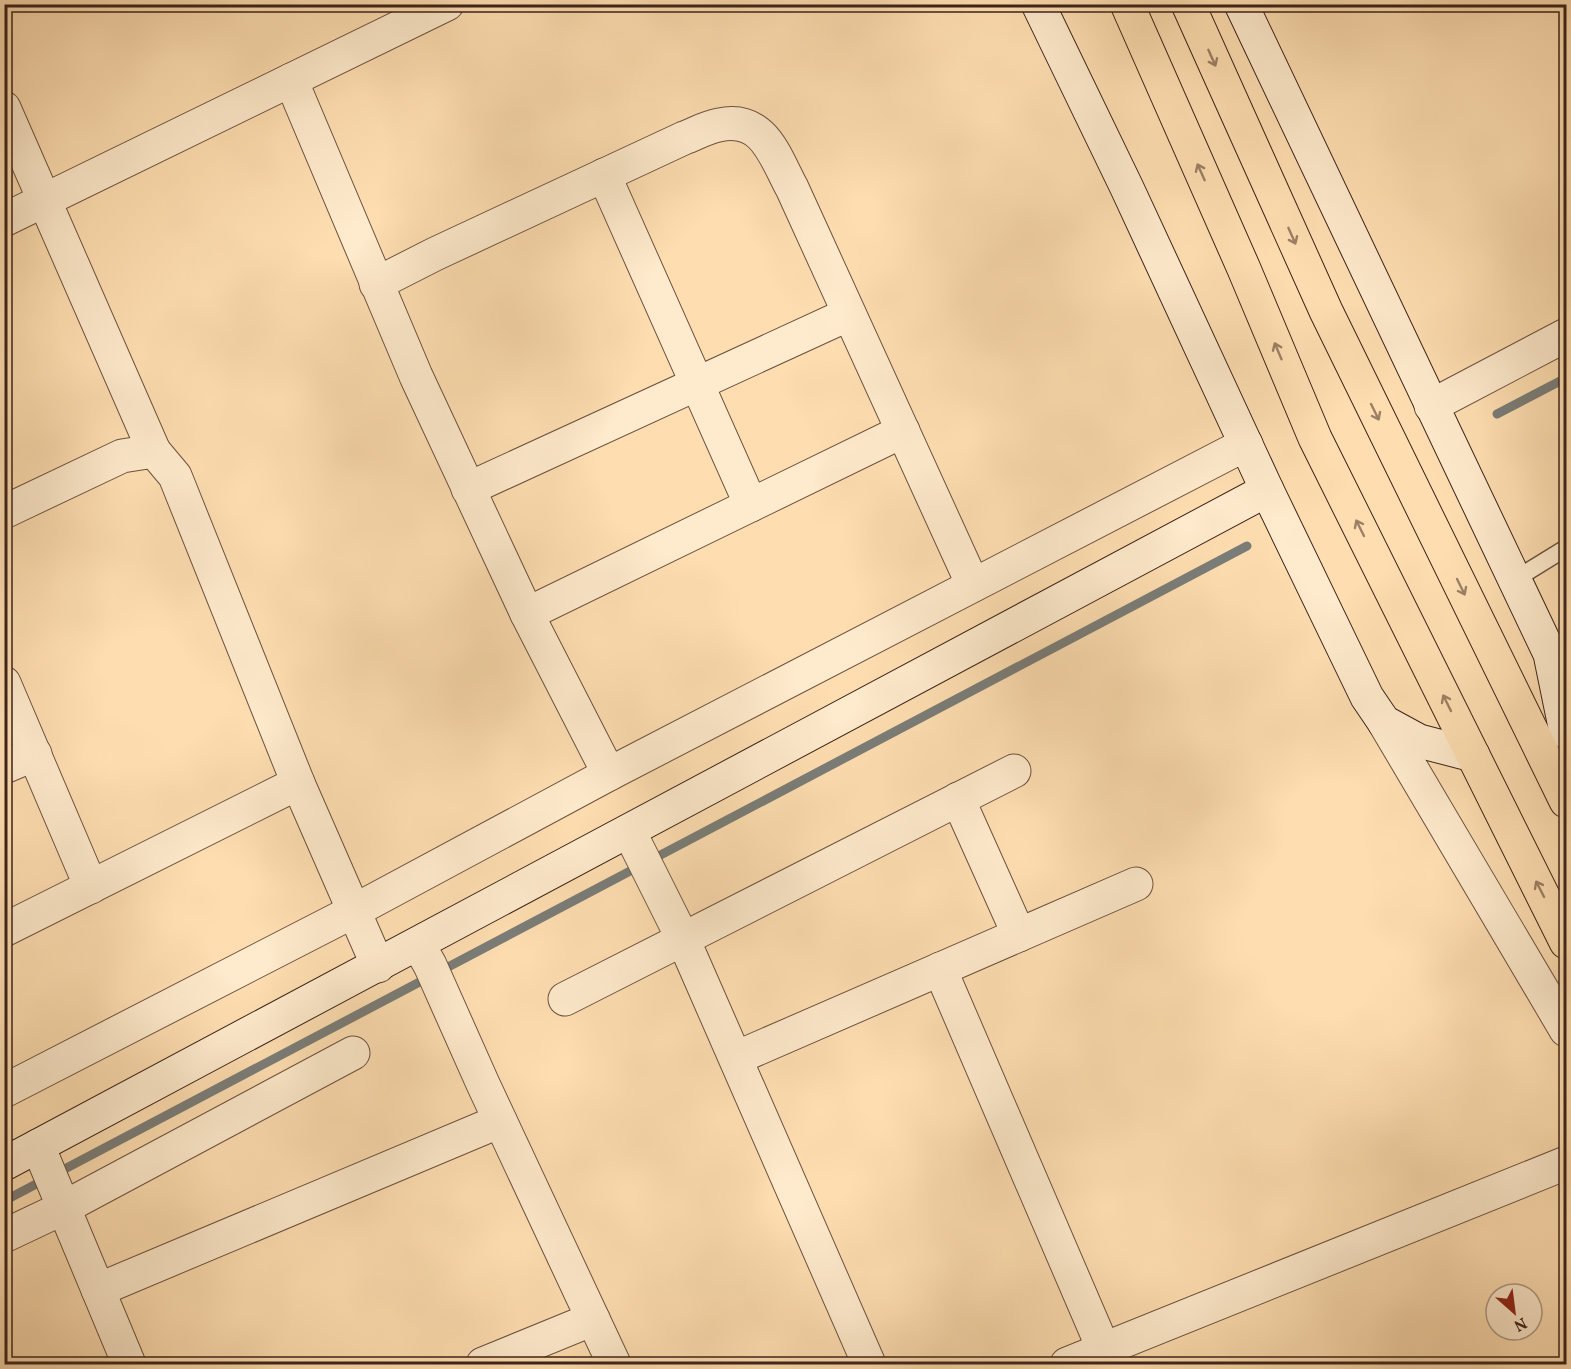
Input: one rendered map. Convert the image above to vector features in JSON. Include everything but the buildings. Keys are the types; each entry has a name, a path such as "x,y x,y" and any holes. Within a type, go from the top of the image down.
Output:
{"highway":[{"path":"1127,4 1244,269 1315,438 1566,942"},
{"path":"1188,4 1326,311 1566,801"}],"street":[{"path":"4,220 447,4"},
{"path":"1038,4 1367,697 1566,1030"},
{"path":"1241,4 1514,580 1558,665 1566,732"},
{"path":"291,80 416,376 527,614 609,774"},
{"path":"4,108 154,451 175,476 298,783 378,966"},
{"path":"376,284 435,254 684,138 719,124 744,125 764,136 792,188 973,585"},
{"path":"604,175 751,505"},
{"path":"468,489 849,314"},
{"path":"1431,406 1566,335"},
{"path":"527,614 903,430"},
{"path":"4,1091 354,912 609,774 1246,444"},
{"path":"4,512 122,456 154,451"},
{"path":"4,1236 50,1176 378,966 429,966 635,842 1267,490"},
{"path":"4,683 92,887"},
{"path":"1384,722 1419,741 1473,755"},
{"path":"4,767 35,754"},
{"path":"565,999 1014,771"},
{"path":"4,930 298,783"},
{"path":"958,799 1019,935"},
{"path":"635,842 683,939 869,1365"},
{"path":"736,1058 1136,884"},
{"path":"429,966 614,1365"},
{"path":"940,969 1104,1350"},
{"path":"4,1164 50,1176 353,1053"},
{"path":"98,1290 500,1121"},
{"path":"1067,1365 1566,1163"},
{"path":"50,1176 129,1365"},
{"path":"483,1365 593,1319"}],"lane":[{"path":"1514,580 1566,548"}],"waterway":[{"path":"1497,414 1566,378"},
{"path":"4,1201 1247,546"}]}
